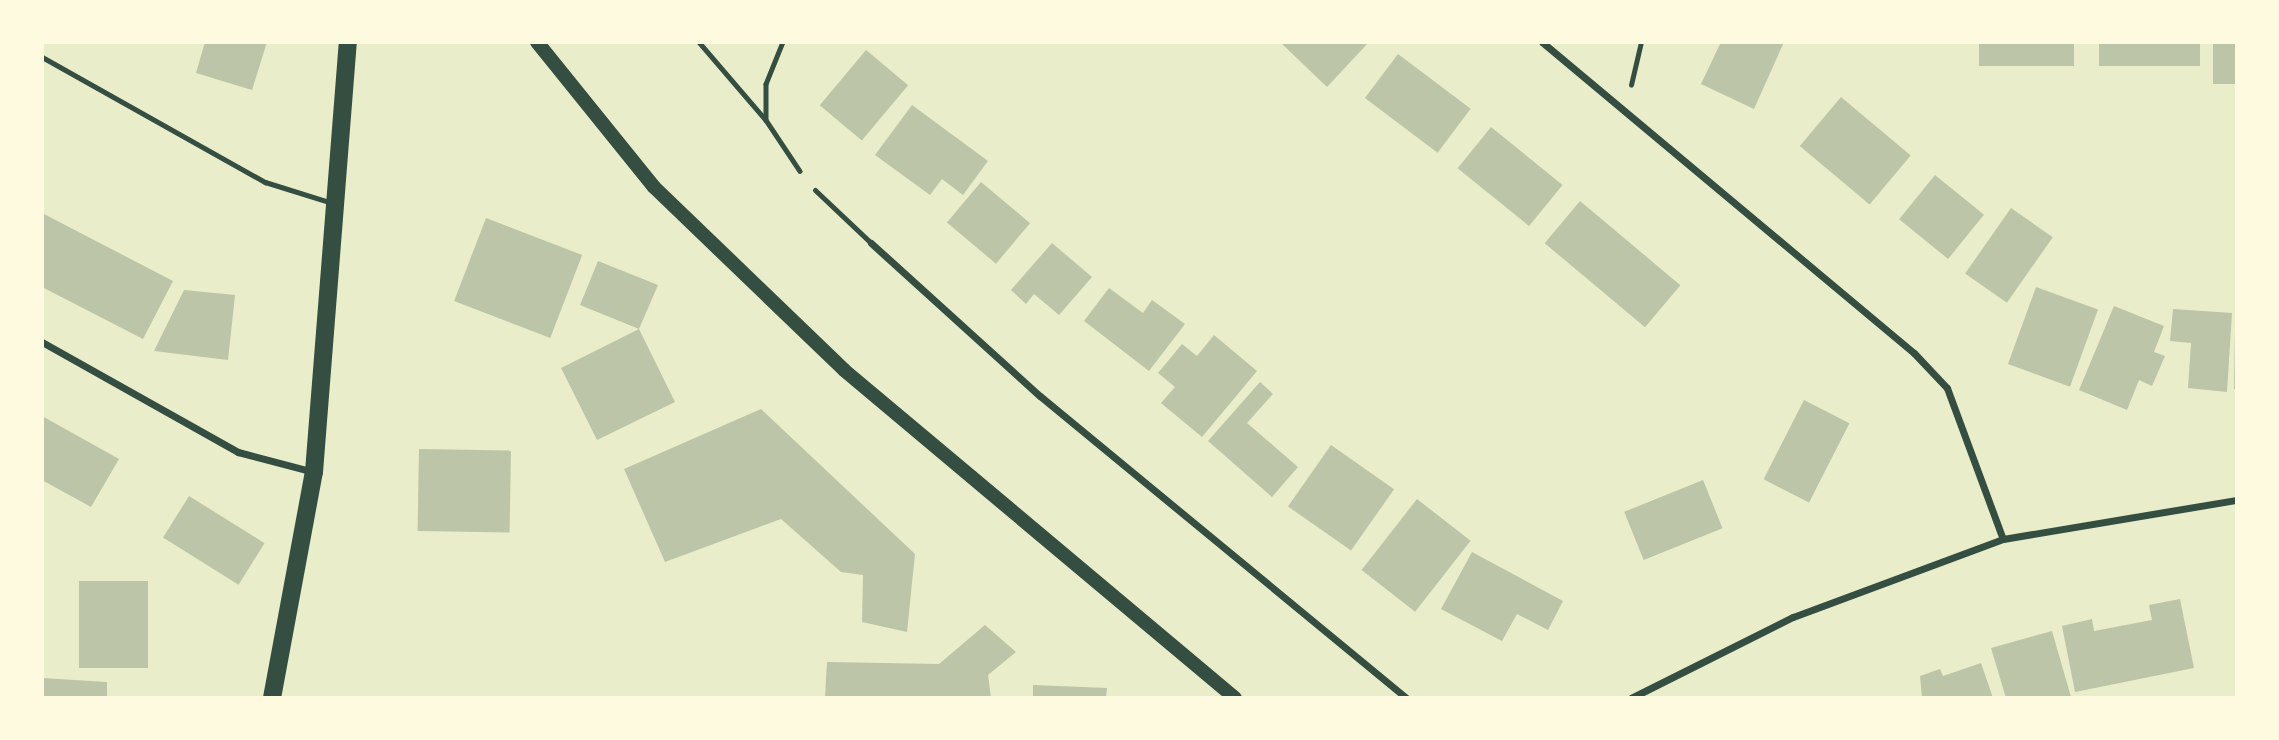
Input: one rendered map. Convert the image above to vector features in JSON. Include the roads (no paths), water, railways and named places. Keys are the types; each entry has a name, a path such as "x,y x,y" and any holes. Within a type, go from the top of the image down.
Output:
{"main road":[{"path":"272,698 314,472 338,205 348,42"},
{"path":"537,42 654,187 844,370 1235,698"}],"street":[{"path":"1542,42 1914,354 1947,388 2003,539"},
{"path":"871,243 1040,396 1406,698"},
{"path":"42,342 238,452 314,472"},
{"path":"1631,698 1793,617 2003,539 2237,500"}],"lane":[{"path":"42,57 265,182 338,205"},
{"path":"815,190 871,243"}]}
